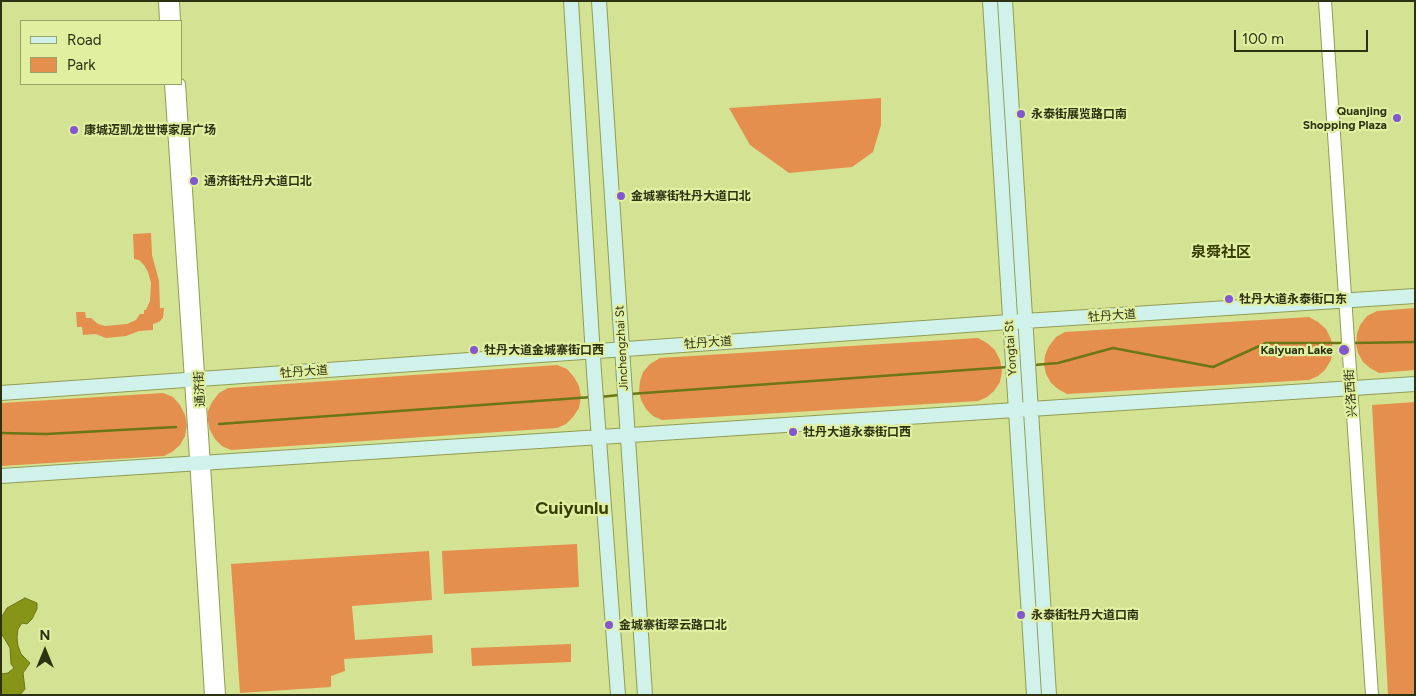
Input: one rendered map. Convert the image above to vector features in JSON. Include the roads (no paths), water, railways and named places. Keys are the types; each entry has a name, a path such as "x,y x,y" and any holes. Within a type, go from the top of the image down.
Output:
{"main road":[{"path":"571,1 594,372 618,695"},
{"name":"Jinchengzhai St","path":"599,1 645,695"},
{"name":"Yongtai St","path":"990,1 1034,695"},
{"name":"Yongtai St","path":"1005,1 1049,695"},
{"name":"牡丹大道","path":"1,393 1009,322 1415,296"},
{"path":"1,476 1415,384"}],"street":[{"path":"164,1 165,20"},
{"path":"174,1 175,20"},
{"name":"兴洛西街","path":"1317,1 1342,301"},
{"name":"兴洛西街","path":"1325,1 1365,695"},
{"name":"通济街","path":"170,85 195,380"},
{"name":"通济街","path":"180,85 210,695"},
{"name":"兴洛西街","path":"1347,389 1372,695"},
{"name":"通济街","path":"199,463 220,695"}],"waterway":[{"path":"1353,343 1415,342"},
{"path":"1034,365 1058,363 1113,348 1213,367 1266,343 1345,343"},
{"path":"630,394 1008,367"},
{"path":"600,397 619,395"},
{"path":"219,424 592,397"},
{"path":"1,433 46,434 176,427"}],"place":[{"name":"永泰街展览路口南","path":"1021,114"},
{"name":"Quanjing Shopping Plaza","path":"1397,118"},
{"name":"康城迈凯龙世博家居广场","path":"74,130"},
{"name":"通济街牡丹大道口北","path":"194,181"},
{"name":"金城寨街牡丹大道口北","path":"621,196"},
{"name":"牡丹大道永泰街口东","path":"1229,299"},
{"name":"牡丹大道金城寨街口西","path":"474,350"},
{"name":"Kaiyuan Lake","path":"1344,350"},
{"name":"牡丹大道永泰街口西","path":"793,432"},
{"name":"永泰街牡丹大道口南","path":"1021,615"},
{"name":"金城寨街翠云路口北","path":"609,625"}],"district":[{"name":"泉舜社区","path":"1221,253"},
{"name":"Cuiyunlu","path":"572,509"}]}
